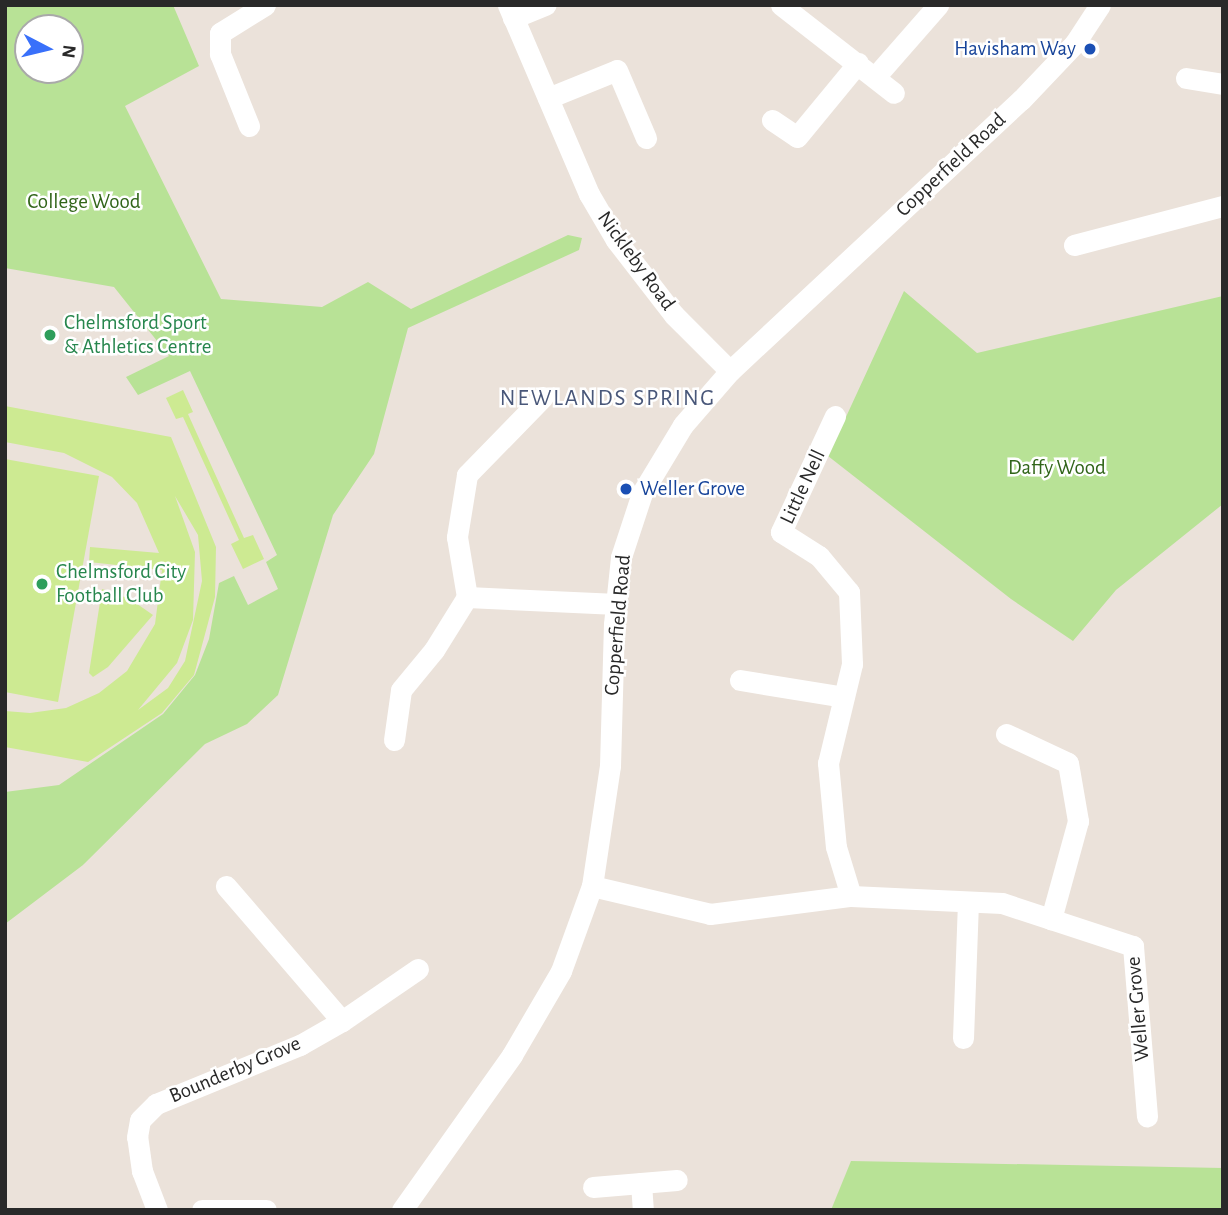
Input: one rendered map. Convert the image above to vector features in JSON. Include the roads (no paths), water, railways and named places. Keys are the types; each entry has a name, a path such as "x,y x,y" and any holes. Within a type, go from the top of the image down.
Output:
{"street":[{"path":"250,126 220,54 220,33 265,5"},
{"path":"510,12 546,5"},
{"path":"781,5 894,93"},
{"path":"875,77 938,5"},
{"name":"Copperfield Road","path":"402,1210 512,1055 561,971 592,886 610,766 621,557 642,493 683,425 730,371 1021,100 1075,43 1100,5"},
{"name":"Nickleby Road","path":"510,12 589,194 616,240 674,315 730,371"},
{"path":"772,120 797,137 858,63"},
{"path":"548,98 617,70 646,138"},
{"path":"1186,78 1223,84"},
{"path":"1074,245 1223,206"},
{"path":"394,740 401,690 434,650 467,597 457,537 467,475 543,397"},
{"name":"Little Nell","path":"835,416 781,532 819,556 849,593 852,664 828,763 836,847 851,896"},
{"path":"467,597 617,604"},
{"path":"740,680 844,697"},
{"path":"1006,734 1068,763 1078,821 1051,919"},
{"path":"226,886 342,1021"},
{"name":"Weller Grove","path":"592,886 710,914 851,896 1002,903 1133,946 1147,1116"},
{"path":"963,1038 968,902"},
{"name":"Bounderby Grove","path":"157,1210 142,1171 137,1137 140,1120 156,1104 300,1045 342,1021 418,969"},
{"path":"593,1187 677,1180"},
{"path":"641,1183 643,1210"},
{"path":"202,1210 266,1210"}],"place":[{"name":"Havisham Way","path":"1090,49"},
{"name":"Chelmsford Sport & Athletics Centre","path":"50,335"},
{"name":"Weller Grove","path":"626,489"},
{"name":"Chelmsford City Football Club","path":"42,584"}],"district":[{"name":"NEWLANDS SPRING","path":"608,399"}],"park label":[{"name":"College Wood","path":"84,202"},
{"name":"Daffy Wood","path":"1057,468"}]}
